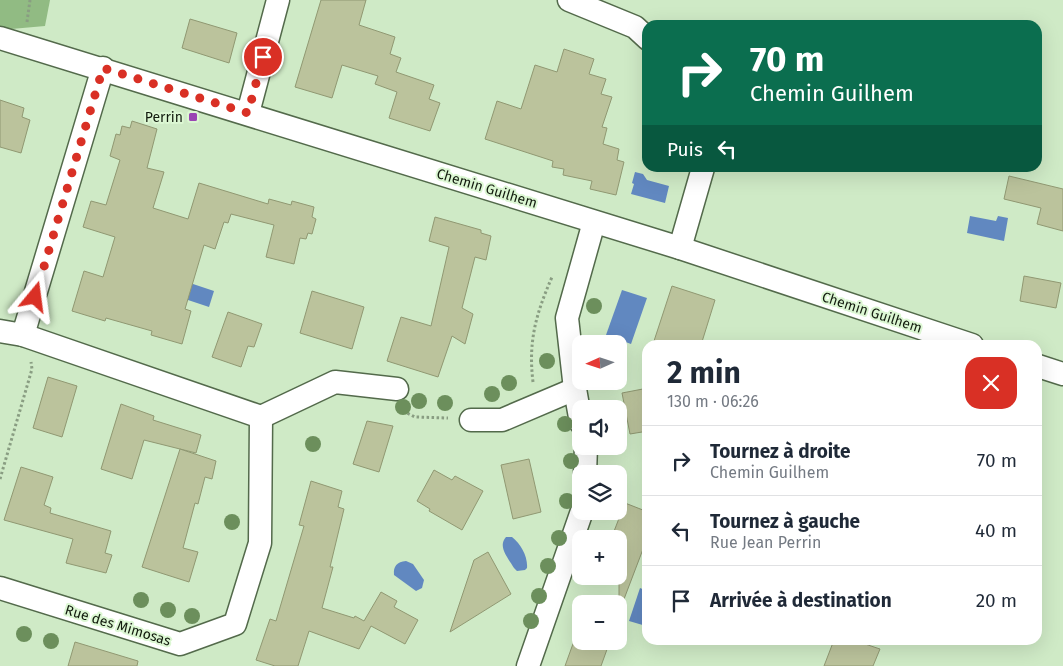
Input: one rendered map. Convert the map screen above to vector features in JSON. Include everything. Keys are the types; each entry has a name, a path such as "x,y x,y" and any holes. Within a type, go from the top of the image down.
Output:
{"street":[{"path":"248,113 278,0"},
{"path":"569,0 635,27 642,33"},
{"name":"Chemin Guilhem","path":"0,38 103,68 680,248 957,340"},
{"path":"23,335 103,68"},
{"path":"680,248 702,172"},
{"path":"572,362 567,318 594,222"},
{"path":"0,331 23,335 261,417 335,382 397,389"},
{"path":"1042,367 1063,374"},
{"path":"471,420 502,420 573,390"},
{"name":"Rue des Mimosas","path":"0,588 180,644 235,624 260,544 261,417"},
{"path":"528,666 579,520"}],"path":[{"path":"0,479 32,369 23,335"},
{"path":"397,389 396,408 415,417 471,420"}],"green space":[{"path":"0,0 50,0 45,26 0,30"}],"water":[{"path":"635,172 643,174 647,180 669,186 665,203 631,194"},
{"path":"970,216 996,221 998,216 1008,218 1004,241 967,233"},
{"path":"184,281 214,291 209,307 179,297"},
{"path":"622,290 647,298 631,344 628,343 628,335 606,335"},
{"path":"506,537 512,537 521,547 526,560 527,568 525,570 517,571 507,557 503,549"},
{"path":"406,561 413,564 424,580 422,588 416,591 394,575 396,565"},
{"path":"640,588 642,589 642,625 629,621"}],"building":[{"path":"321,0 366,0 359,25 395,37 390,54 401,58 396,72 434,85 429,99 440,103 430,131 389,118 397,92 375,84 378,76 342,65 332,98 295,87"},
{"path":"190,19 237,33 229,63 182,48"},
{"path":"564,49 594,59 589,74 606,79 601,94 612,97 602,127 607,128 603,144 619,149 617,160 624,162 616,195 590,189 592,181 563,175 564,169 552,167 553,161 485,139 497,101 521,109 535,65 557,72"},
{"path":"0,100 24,108 22,117 30,120 21,153 0,147"},
{"path":"132,121 157,129 147,168 164,172 153,208 188,219 199,183 268,204 269,199 291,205 292,201 314,207 312,217 316,219 312,234 308,233 306,239 300,238 294,264 266,257 274,225 231,214 228,223 224,222 215,249 204,245 185,309 191,311 182,344 151,335 152,331 106,318 105,321 72,311 84,271 103,277 115,237 83,227 91,201 106,205 120,160 110,156 116,134 120,135 122,126 130,128"},
{"path":"1009,176 1063,189 1063,231 1037,224 1041,208 1004,199"},
{"path":"435,217 481,230 481,233 491,236 486,260 475,257 462,308 473,314 465,344 452,336 438,377 387,361 401,317 431,326 449,247 429,241"},
{"path":"1024,276 1061,283 1056,308 1020,301"},
{"path":"672,286 715,300 703,340 654,340"},
{"path":"312,291 364,307 352,349 300,333"},
{"path":"228,312 262,324 254,347 248,346 241,367 212,357"},
{"path":"48,377 77,386 62,437 33,428"},
{"path":"642,389 642,432 630,434 627,419 627,400 623,400 622,393"},
{"path":"121,404 154,416 153,420 201,435 196,453 144,440 132,479 101,469"},
{"path":"367,421 393,426 379,472 353,464"},
{"path":"180,449 216,461 212,479 205,477 198,504 195,503 183,548 198,552 189,582 142,567"},
{"path":"529,459 541,512 513,519 501,465"},
{"path":"21,467 53,477 44,505 51,508 50,513 111,531 105,553 112,555 106,573 66,563 73,539 4,520"},
{"path":"434,470 452,480 455,476 483,491 462,530 429,511 430,509 417,501"},
{"path":"311,481 342,491 338,507 344,509 330,567 333,567 322,608 354,618 355,616 364,621 381,592 397,601 394,607 418,620 405,644 371,626 359,649 309,631 298,666 275,666 256,660 270,619 276,621 304,526 299,525"},
{"path":"627,504 642,510 642,552 626,595 619,595 619,585 627,585 627,530 614,530 618,520 627,520"},
{"path":"488,552 511,594 450,632 474,560"},
{"path":"75,642 138,661 137,666 68,666"},
{"path":"832,645 868,645 880,649 873,666 824,666"},
{"path":"572,647 572,650 607,650 601,666 565,666"}],"place":[{"name":"Perrin","path":"193,117"}],"route":[{"path":"35,297 103,68 248,113 263,57"}]}
